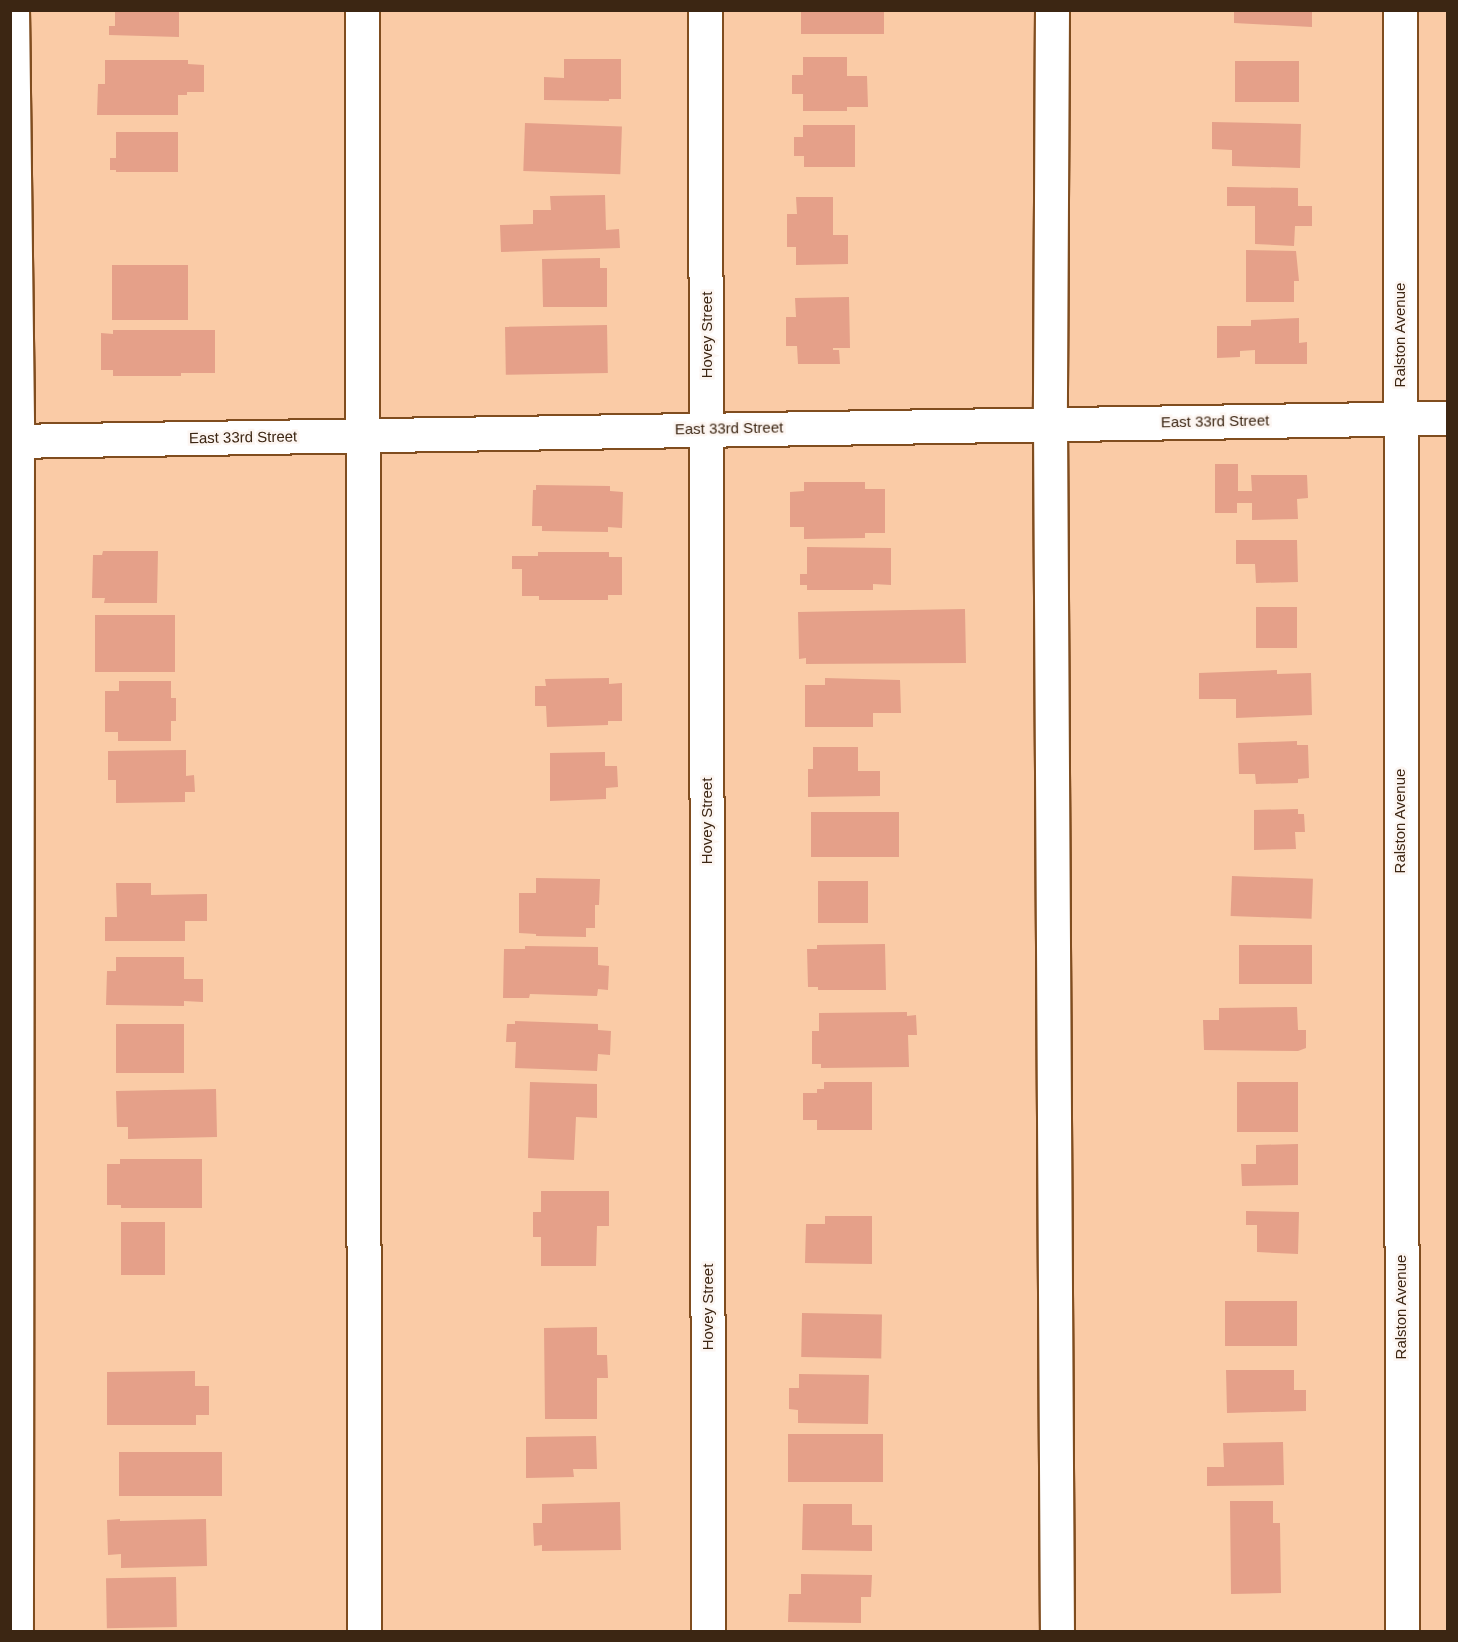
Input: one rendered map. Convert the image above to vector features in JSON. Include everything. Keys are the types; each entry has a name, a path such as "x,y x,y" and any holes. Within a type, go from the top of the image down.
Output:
{"street":[{"path":"12,10 16,1632"},
{"path":"362,10 364,1632"},
{"name":"Hovey Street","path":"705,10 708,1632"},
{"path":"1052,10 1050,423 1057,1632"},
{"name":"Ralston Avenue","path":"1400,10 1402,1632"},
{"name":"East 33rd Street","path":"14,441 707,428 1448,418"}],"building":[{"path":"115,10 179,10 179,37 109,35 109,26 115,26"},
{"path":"801,10 884,10 884,34 801,34"},
{"path":"1234,10 1312,10 1312,27 1234,23"},
{"path":"803,57 847,57 847,76 867,76 868,107 847,107 847,111 803,111 803,94 792,94 792,75 803,75"},
{"path":"564,59 621,59 621,99 609,99 609,101 544,100 544,77 564,78"},
{"path":"105,60 188,60 188,64 204,65 204,92 187,92 187,95 178,95 178,115 97,115 98,84 105,84"},
{"path":"1235,61 1299,61 1299,102 1235,102"},
{"path":"1212,122 1301,124 1300,168 1232,166 1232,150 1212,149"},
{"path":"525,123 622,126 620,174 523,171"},
{"path":"803,125 855,125 855,167 804,167 804,156 794,156 794,137 803,137"},
{"path":"116,132 178,132 178,172 116,172 116,170 110,170 110,158 116,158"},
{"path":"1227,187 1298,188 1298,206 1312,206 1312,226 1295,226 1294,246 1255,244 1255,206 1227,206"},
{"path":"605,195 606,230 619,229 620,248 501,252 500,225 533,224 533,210 551,210 550,196"},
{"path":"796,197 833,197 833,235 848,235 848,264 796,265 796,247 787,247 787,214 797,214"},
{"path":"1246,250 1296,251 1299,281 1294,281 1294,302 1246,302"},
{"path":"600,258 600,268 607,268 607,307 543,307 542,259"},
{"path":"112,265 188,265 188,320 112,320"},
{"path":"849,297 850,348 833,348 833,350 839,350 840,364 798,364 797,346 786,346 786,317 796,317 795,298"},
{"path":"1299,318 1299,343 1307,342 1307,364 1255,364 1255,350 1240,351 1240,357 1217,358 1217,326 1251,326 1251,320"},
{"path":"607,325 608,373 506,375 505,327"},
{"path":"113,330 215,330 215,373 181,373 181,376 113,376 113,370 101,370 101,333 113,334"},
{"path":"1215,464 1238,464 1238,491 1252,491 1251,475 1307,475 1308,498 1297,499 1298,519 1252,520 1252,503 1237,503 1237,513 1215,513"},
{"path":"804,482 865,482 865,489 885,489 885,533 865,533 865,538 804,539 804,527 790,527 790,492 804,491"},
{"path":"536,485 610,486 610,491 623,492 622,528 608,527 608,532 542,531 542,526 532,526 533,490 536,490"},
{"path":"1236,540 1297,540 1298,582 1256,583 1255,564 1236,564"},
{"path":"807,547 891,548 891,585 873,584 873,590 807,590 807,585 800,585 800,574 807,574"},
{"path":"103,551 158,551 157,603 104,603 105,598 92,598 93,555 102,555"},
{"path":"538,552 609,552 609,557 622,557 622,595 608,595 608,600 539,600 539,596 522,596 522,569 512,569 512,556 538,556"},
{"path":"1256,607 1297,607 1297,648 1256,648"},
{"path":"965,609 966,663 806,664 806,658 799,659 798,612"},
{"path":"95,615 175,615 175,672 95,672"},
{"path":"1277,670 1277,674 1311,673 1312,715 1236,718 1236,699 1199,699 1199,673"},
{"path":"609,678 609,684 622,683 622,721 608,721 608,725 547,727 546,706 535,706 535,686 546,686 545,679"},
{"path":"825,678 900,680 901,713 873,713 873,727 805,727 805,685 825,685"},
{"path":"119,681 171,681 171,698 176,698 176,721 171,721 171,741 118,741 118,732 105,732 105,691 119,691"},
{"path":"1297,741 1297,745 1308,745 1309,778 1298,779 1298,783 1256,784 1255,774 1239,774 1238,743"},
{"path":"813,747 858,747 858,771 880,771 880,796 808,797 808,769 813,769"},
{"path":"186,750 186,776 194,775 195,792 185,792 185,802 116,803 116,780 108,780 108,751"},
{"path":"605,752 605,766 617,766 618,787 606,788 606,799 550,801 550,753"},
{"path":"1298,809 1298,814 1304,814 1305,832 1295,832 1296,849 1254,850 1254,810"},
{"path":"811,812 899,812 899,857 811,857"},
{"path":"1232,876 1313,879 1312,919 1231,916"},
{"path":"536,878 600,879 599,905 595,905 595,928 586,928 586,937 536,936 536,934 519,933 519,893 536,893"},
{"path":"818,881 868,881 868,923 818,923"},
{"path":"116,883 151,883 151,895 207,894 207,921 185,921 185,941 105,941 105,917 117,917"},
{"path":"885,944 886,990 818,990 818,987 808,987 807,949 817,949 817,945"},
{"path":"1239,945 1312,945 1312,984 1239,984"},
{"path":"525,946 598,947 598,965 609,966 608,990 598,989 597,996 530,994 529,998 503,998 504,949 525,949"},
{"path":"116,957 184,957 184,979 203,979 203,1002 184,1001 184,1006 106,1005 107,971 116,971"},
{"path":"1297,1007 1298,1030 1306,1030 1306,1048 1298,1051 1204,1050 1203,1020 1219,1020 1219,1008"},
{"path":"907,1012 907,1016 916,1015 917,1035 908,1035 909,1067 821,1068 821,1064 812,1064 812,1031 819,1031 819,1013"},
{"path":"515,1021 598,1024 598,1030 611,1031 610,1055 598,1054 597,1071 515,1068 516,1042 506,1042 507,1024 515,1024"},
{"path":"116,1024 184,1024 184,1073 116,1073"},
{"path":"530,1082 597,1084 597,1118 576,1117 574,1160 528,1158"},
{"path":"824,1082 872,1082 872,1130 817,1130 817,1120 803,1120 803,1093 817,1093 817,1089 824,1089"},
{"path":"1237,1082 1298,1082 1298,1132 1237,1132"},
{"path":"216,1089 217,1137 128,1139 128,1127 117,1127 116,1091"},
{"path":"1298,1144 1298,1185 1242,1186 1241,1164 1256,1164 1256,1145"},
{"path":"120,1159 202,1159 202,1208 121,1208 121,1205 107,1205 107,1164 120,1164"},
{"path":"541,1191 609,1191 609,1226 597,1226 596,1266 541,1266 541,1237 533,1237 533,1212 541,1212"},
{"path":"1246,1211 1299,1212 1298,1254 1257,1252 1257,1225 1246,1225"},
{"path":"825,1216 872,1216 872,1264 805,1263 806,1224 825,1224"},
{"path":"121,1222 165,1222 165,1275 121,1275"},
{"path":"1225,1301 1297,1301 1297,1346 1225,1346"},
{"path":"802,1313 882,1314 881,1358 801,1357"},
{"path":"597,1327 597,1355 607,1355 608,1378 597,1378 597,1419 545,1419 544,1328"},
{"path":"1226,1370 1294,1370 1294,1390 1306,1390 1306,1411 1227,1413"},
{"path":"195,1371 195,1386 209,1386 209,1415 196,1415 196,1425 107,1425 107,1372"},
{"path":"799,1374 869,1375 868,1424 798,1423 798,1410 789,1409 789,1388 799,1388"},
{"path":"788,1434 883,1434 883,1482 788,1482"},
{"path":"596,1436 597,1469 573,1469 574,1477 526,1478 526,1437"},
{"path":"1283,1442 1284,1485 1207,1486 1207,1467 1224,1467 1223,1443"},
{"path":"119,1452 222,1452 222,1496 119,1496"},
{"path":"1230,1501 1273,1501 1273,1523 1280,1523 1281,1593 1231,1594"},
{"path":"620,1502 621,1550 542,1551 542,1545 534,1546 533,1523 542,1523 542,1504"},
{"path":"803,1504 852,1504 852,1525 872,1525 872,1551 802,1550"},
{"path":"120,1519 120,1521 206,1519 207,1566 121,1568 121,1554 108,1555 107,1520"},
{"path":"801,1574 872,1575 871,1597 861,1597 861,1623 788,1622 789,1594 801,1594"},
{"path":"176,1577 177,1627 107,1628 106,1578"}]}
